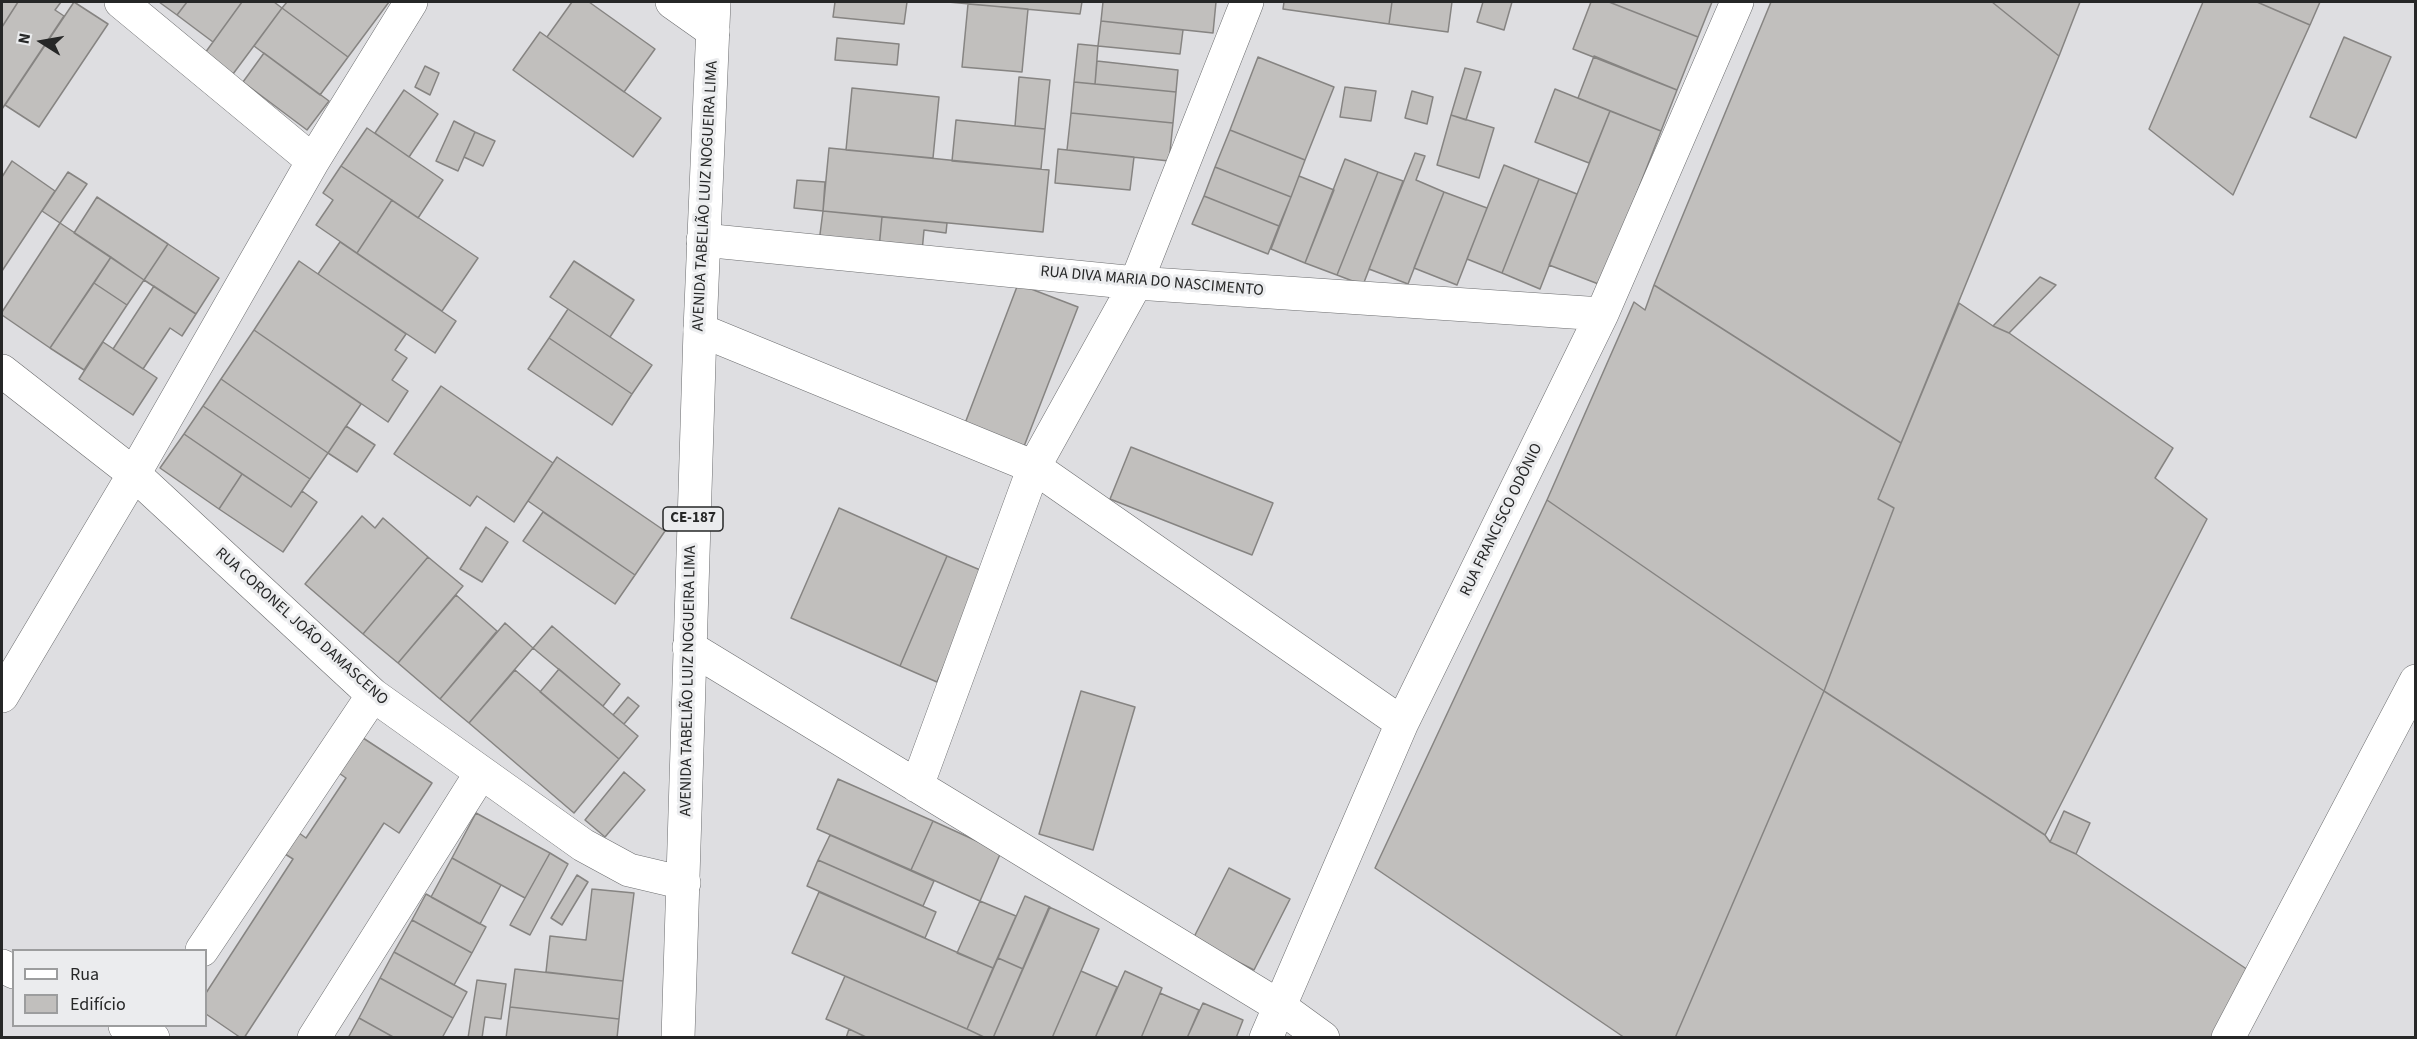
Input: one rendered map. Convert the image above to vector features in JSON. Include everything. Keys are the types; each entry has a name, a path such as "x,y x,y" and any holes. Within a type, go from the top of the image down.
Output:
{"main road":[{"path":"121,2 313,161"},
{"path":"2,696 134,474 313,161 411,2"},
{"path":"672,2 714,16"},
{"path":"917,786 1034,467 1136,283 1247,2"},
{"name":"RUA FRANCISCO ODÔNIO","path":"1266,1038 1402,723 1602,314 1737,2"},
{"name":"AVENIDA TABELIÃO LUIZ NOGUEIRA LIMA","path":"678,1038 703,240 714,16"},
{"name":"RUA DIVA MARIA DO NASCIMENTO","path":"703,240 1136,283 1602,314"},
{"path":"700,330 1034,467 1402,723"},
{"name":"RUA CORONEL JOÃO DAMASCENO","path":"2,371 134,474 373,695 583,845 629,870 684,883"},
{"path":"689,647 1278,1006 1323,1038"},
{"path":"2228,1038 2415,681"},
{"path":"203,949 373,695"},
{"path":"314,1038 481,773"}],"building":[{"path":"2,2 18,2 2,27"},
{"path":"18,2 61,2 55,10 64,16 2,109 2,27"},
{"path":"74,2 108,24 39,127 5,105"},
{"path":"159,2 187,2 177,15"},
{"path":"187,2 242,2 213,42 177,15"},
{"path":"242,2 274,2 282,8 233,74 205,53"},
{"path":"287,2 389,2 348,57 282,8"},
{"path":"572,2 589,2 655,49 624,92 547,37"},
{"path":"835,2 907,2 904,24 833,17"},
{"path":"948,2 1082,2 1080,14"},
{"path":"1103,2 1216,2 1213,33 1101,21"},
{"path":"1284,2 1392,2 1389,24 1283,9"},
{"path":"1392,2 1452,2 1448,32 1389,24"},
{"path":"1483,2 1512,2 1504,30 1477,22"},
{"path":"1591,2 1609,2 1698,37 1677,90 1573,49"},
{"path":"1609,2 1712,2 1698,37"},
{"path":"1771,2 1992,2 2059,56 1901,443 1654,285"},
{"path":"1992,2 2080,2 2059,56"},
{"path":"2203,2 2257,2 2310,25 2233,195 2149,129"},
{"path":"2257,2 2320,2 2310,25"},
{"path":"968,4 1028,9 1022,72 962,67"},
{"path":"282,8 348,57 320,95 254,46"},
{"path":"1101,21 1183,30 1180,54 1098,46"},
{"path":"540,32 661,118 633,157 513,70"},
{"path":"2344,37 2391,57 2356,138 2310,117"},
{"path":"837,38 899,44 897,65 835,60"},
{"path":"1078,44 1098,46 1095,84 1074,82"},
{"path":"264,53 329,101 307,130 243,82"},
{"path":"1594,56 1677,90 1661,131 1578,98"},
{"path":"1258,57 1334,87 1305,160 1230,130"},
{"path":"1097,61 1178,70 1176,92 1095,84"},
{"path":"425,66 439,73 430,95 415,87"},
{"path":"1465,68 1481,72 1466,120 1451,115"},
{"path":"1019,77 1050,80 1045,129 1015,126"},
{"path":"1074,82 1176,92 1173,123 1071,113"},
{"path":"1345,87 1376,91 1371,121 1340,117"},
{"path":"852,88 939,97 933,158 846,150"},
{"path":"1555,89 1610,111 1589,163 1535,142"},
{"path":"404,90 438,114 409,157 375,133"},
{"path":"1412,91 1433,97 1427,124 1405,118"},
{"path":"1610,111 1661,131 1601,285 1549,265"},
{"path":"1071,113 1173,123 1169,161 1067,150"},
{"path":"1451,115 1494,128 1479,178 1437,165"},
{"path":"956,120 1045,129 1041,169 952,161"},
{"path":"454,121 475,132 458,171 436,161"},
{"path":"367,128 443,180 418,218 341,166"},
{"path":"1230,130 1305,160 1291,197 1215,167"},
{"path":"475,132 495,141 483,166 464,157"},
{"path":"829,148 1049,170 1043,232 823,211"},
{"path":"1058,149 1134,157 1130,190 1055,183"},
{"path":"1415,153 1425,156 1416,180 1444,192 1408,284 1369,269"},
{"path":"1345,159 1378,172 1337,275 1305,263"},
{"path":"12,161 55,191 2,271 2,177"},
{"path":"1504,165 1539,179 1502,273 1467,259"},
{"path":"341,166 392,200 357,253 316,225 333,200 323,193"},
{"path":"1215,167 1291,197 1279,226 1204,196"},
{"path":"68,172 87,184 60,223 42,211"},
{"path":"1378,172 1403,181 1363,285 1337,275"},
{"path":"1299,176 1334,190 1305,263 1271,249"},
{"path":"1539,179 1577,194 1540,289 1502,273"},
{"path":"797,180 825,182 823,211 794,208"},
{"path":"1444,192 1487,208 1457,285 1414,268"},
{"path":"1204,196 1279,226 1268,254 1192,224"},
{"path":"97,197 168,244 144,280 74,233"},
{"path":"392,200 478,258 442,311 357,253"},
{"path":"823,211 882,217 879,248 819,242"},
{"path":"882,217 947,223 946,233 924,230 922,252 879,248"},
{"path":"60,223 111,257 50,348 2,315 2,312"},
{"path":"340,242 456,321 435,353 318,274"},
{"path":"168,244 219,278 196,314 144,280"},
{"path":"111,257 144,280 127,305 94,283"},
{"path":"299,261 406,334 395,350 407,358 392,380 408,391 388,422 254,330"},
{"path":"574,261 634,300 610,337 550,297"},
{"path":"2040,277 2056,285 2009,333 1993,326"},
{"path":"94,283 127,305 84,370 50,348"},
{"path":"1018,284 1078,307 1023,449 964,426"},
{"path":"1654,285 1901,443 1878,499 1894,508 1824,691 1547,500 1634,302 1645,310"},
{"path":"154,286 196,314 182,336 170,328 143,369 113,349"},
{"path":"1959,303 1993,326 2009,333 2173,448 2155,478 2207,519 2045,835 1824,691 1894,508 1878,499"},
{"path":"568,309 652,365 632,394 549,338"},
{"path":"254,330 361,404 328,453 221,379"},
{"path":"549,338 632,394 612,425 528,369"},
{"path":"103,342 157,378 133,415 79,379"},
{"path":"221,379 328,453 310,479 203,406"},
{"path":"441,386 553,463 514,522 477,496 470,506 394,454"},
{"path":"203,406 310,479 291,507 184,434"},
{"path":"346,426 375,445 357,472 328,453"},
{"path":"184,434 242,474 219,509 160,468"},
{"path":"1131,447 1273,503 1252,555 1110,499"},
{"path":"557,457 665,531 635,575 528,501"},
{"path":"242,474 291,507 302,491 317,502 283,552 219,509"},
{"path":"1547,500 1824,691 1675,1038 1625,1038 1375,868"},
{"path":"839,508 947,556 900,666 791,618"},
{"path":"543,512 635,575 615,604 523,541"},
{"path":"362,516 375,528 383,518 428,557 363,634 305,584"},
{"path":"486,527 508,542 482,582 460,569"},
{"path":"947,556 985,572 937,682 900,666"},
{"path":"428,557 463,586 398,663 363,634"},
{"path":"456,595 497,631 440,699 398,663"},
{"path":"505,623 533,648 469,723 440,699"},
{"path":"552,626 620,684 603,706 533,648"},
{"path":"559,669 638,736 619,759 540,692"},
{"path":"515,670 619,759 574,813 469,723"},
{"path":"1081,691 1135,707 1093,850 1039,834"},
{"path":"1824,691 2045,835 2050,842 2076,854 2251,972 2217,1038 1675,1038"},
{"path":"628,697 639,706 624,724 613,715"},
{"path":"360,736 432,783 399,833 384,823 244,1038 241,1038 207,1015 207,991 293,859 285,854 299,833 306,838 346,778 336,771"},
{"path":"624,772 645,790 605,837 585,820"},
{"path":"838,779 933,821 911,870 817,829"},
{"path":"2064,811 2090,823 2076,854 2050,842"},
{"path":"476,813 550,853 525,898 452,858"},
{"path":"933,821 1001,852 980,901 911,870"},
{"path":"830,835 934,881 923,906 818,860"},
{"path":"550,853 568,864 530,935 510,925"},
{"path":"452,858 501,885 480,924 431,897"},
{"path":"818,860 936,912 925,938 807,886"},
{"path":"1229,868 1290,899 1254,970 1193,939"},
{"path":"577,875 588,882 562,925 551,918"},
{"path":"592,889 634,893 623,981 546,972 550,936 586,940"},
{"path":"819,892 993,968 967,1029 792,953"},
{"path":"426,894 486,927 472,953 412,920"},
{"path":"1025,896 1050,907 1023,969 998,958"},
{"path":"980,901 1016,916 993,968 957,953"},
{"path":"1049,907 1099,929 1052,1038 993,1038"},
{"path":"412,920 472,953 454,985 394,952"},
{"path":"394,952 467,992 453,1018 380,978"},
{"path":"998,958 1023,969 993,1038 986,1038 967,1029"},
{"path":"515,969 623,981 619,1019 510,1007"},
{"path":"1081,971 1117,987 1095,1038 1052,1038"},
{"path":"1125,971 1162,988 1141,1038 1095,1038"},
{"path":"845,976 986,1038 868,1038 826,1019"},
{"path":"380,978 453,1018 442,1038 395,1038 359,1018"},
{"path":"477,980 506,984 501,1019 485,1017 482,1038 468,1038"},
{"path":"1160,993 1199,1010 1187,1038 1141,1038"},
{"path":"1203,1003 1243,1020 1236,1038 1187,1038"},
{"path":"510,1007 619,1019 617,1038 506,1038"},
{"path":"359,1018 395,1038 348,1038"},
{"path":"849,1029 868,1038 846,1038"}]}
